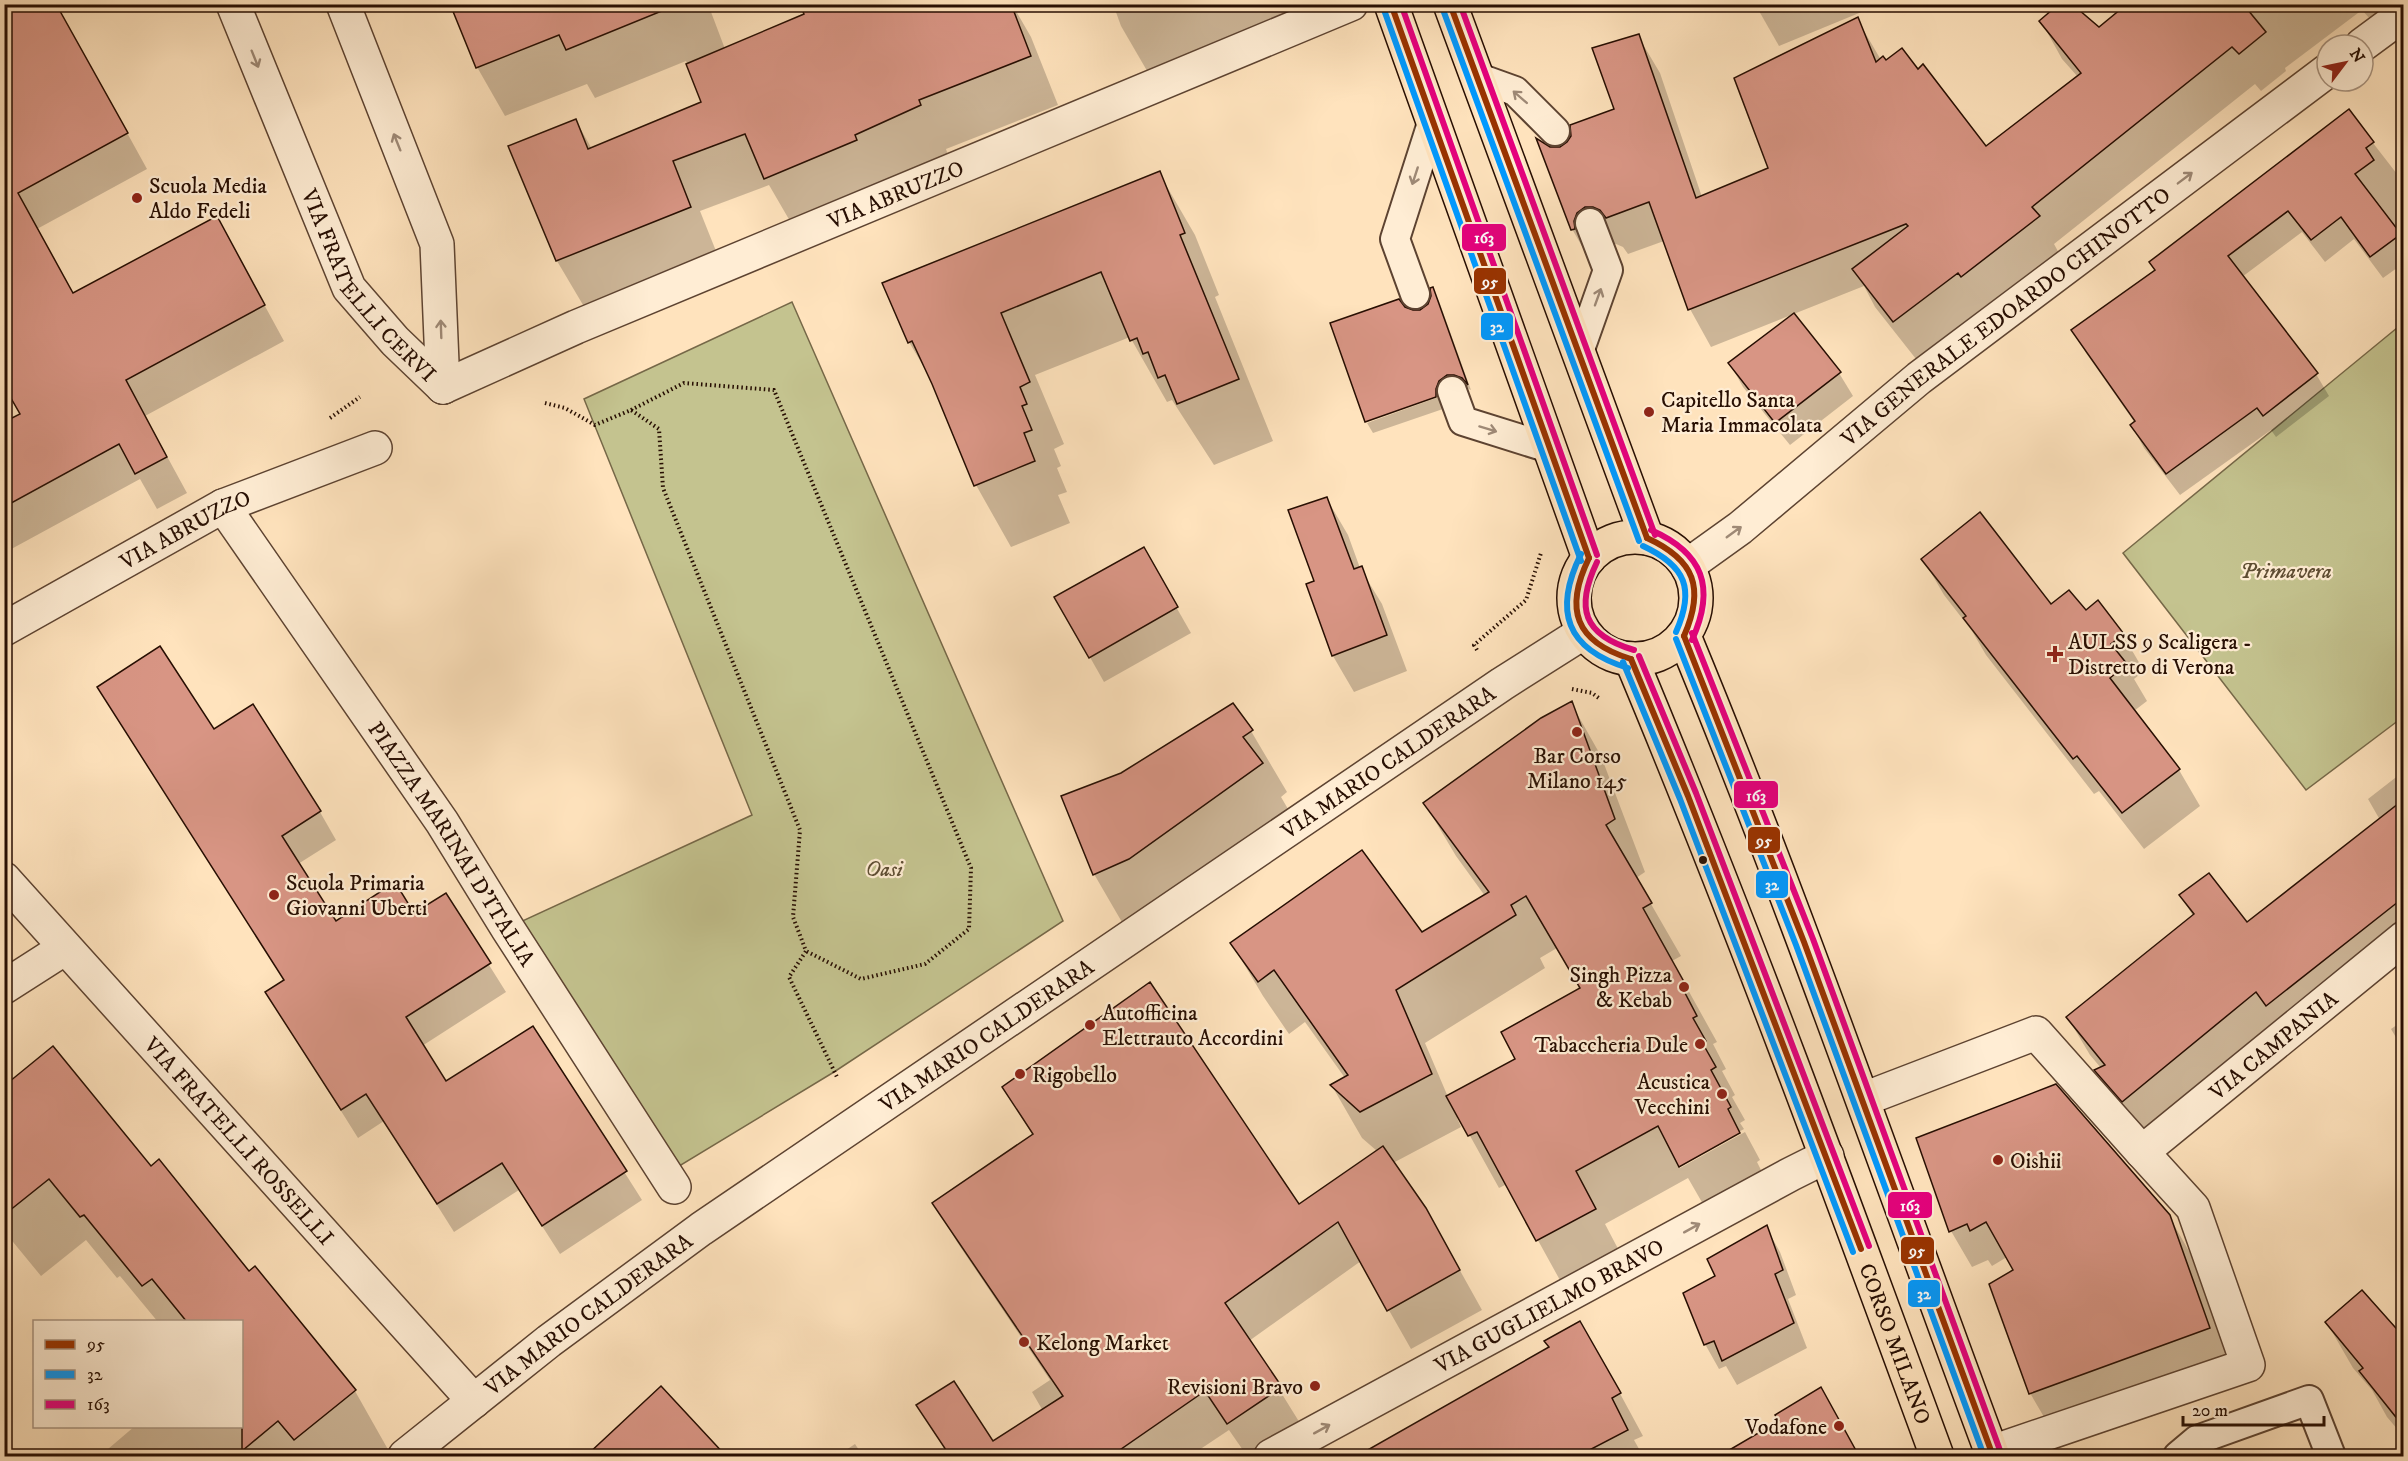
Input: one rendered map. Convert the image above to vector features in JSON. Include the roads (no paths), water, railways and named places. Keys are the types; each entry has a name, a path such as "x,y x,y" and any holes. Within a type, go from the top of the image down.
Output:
{"main road":[{"path":"1391,4 1589,558"},
{"path":"1450,4 1647,538"},
{"path":"1631,537 1647,538 1676,553 1687,566 1693,579 1696,608 1684,636 1669,650 1651,658 1631,659 1612,656 1596,646 1584,632 1576,615 1574,594 1579,575 1589,558 1601,548 1616,540 1631,537"},
{"path":"1684,636 1742,775 1864,1099 1992,1454"},
{"name":"CORSO MILANO","path":"1631,659 1688,795 1827,1156 1937,1456"}],"street":[{"name":"VIA FRATELLI CERVI","path":"233,4 349,288 395,341 443,387"},
{"name":"VIA FRATELLI CERVI","path":"343,4 437,244 443,387"},
{"name":"VIA ABRUZZO","path":"443,387 587,322 1351,4"},
{"path":"2375,35 2403,14"},
{"name":"VIA GENERALE EDOARDO CHINOTTO","path":"1687,566 1740,528 1918,378 2315,80"},
{"name":"VIA ABRUZZO","path":"4,629 223,506 375,448"},
{"name":"PIAZZA MARINAI D'ITALIA","path":"223,506 442,822 674,1187"},
{"name":"VIA MARIO CALDERARA","path":"405,1456 549,1341 701,1229 1502,684 1584,632"},
{"name":"VIA FRATELLI ROSSELLI","path":"4,879 474,1401"},
{"name":"VIA CAMPANIA","path":"2142,1152 2403,938"},
{"path":"4,987 65,948"},
{"path":"1864,1099 2036,1033 2193,1208 2248,1365 1992,1454"},
{"name":"VIA GUGLIELMO BRAVO","path":"1271,1456 1827,1156"}],"lane":[{"path":"1476,77 1515,91 1555,131"},
{"path":"1415,294 1395,239 1433,120"},
{"path":"1579,352 1608,270 1590,223"},
{"path":"1452,391 1463,421 1549,448"},
{"path":"2178,1456 2197,1440 2309,1400 2331,1456"}],"place":[{"name":"Scuola Media Aldo Fedeli","path":"137,198"},
{"name":"Capitello Santa Maria Immacolata","path":"1649,412"},
{"name":"AULSS 9 Scaligera - Distretto di Verona","path":"2055,654"},
{"name":"Bar Corso Milano 145","path":"1577,732"},
{"name":"Scuola Primaria Giovanni Uberti","path":"274,895"},
{"name":"Singh Pizza & Kebab","path":"1684,987"},
{"name":"Autofficina Elettrauto Accordini","path":"1090,1025"},
{"name":"Tabaccheria Dule","path":"1700,1044"},
{"name":"Rigobello","path":"1020,1074"},
{"name":"Acustica Vecchini","path":"1722,1094"},
{"name":"Oishii","path":"1998,1160"},
{"name":"Kelong Market","path":"1024,1342"},
{"name":"Revisioni Bravo","path":"1315,1386"},
{"name":"Vodafone","path":"1839,1426"}],"park label":[{"name":"Primavera","path":"2286,570"},
{"name":"Oasi","path":"884,868"}]}
